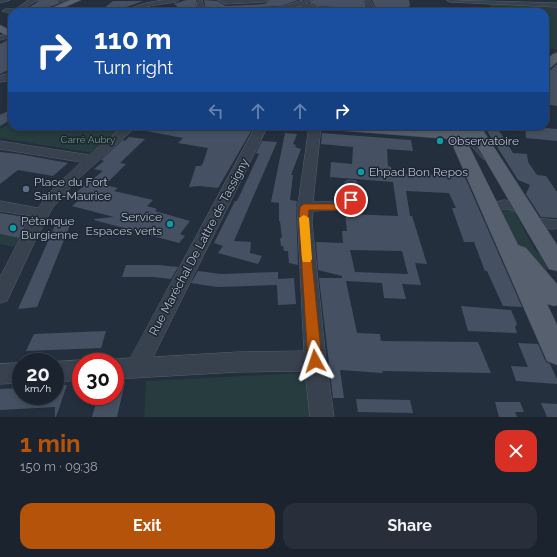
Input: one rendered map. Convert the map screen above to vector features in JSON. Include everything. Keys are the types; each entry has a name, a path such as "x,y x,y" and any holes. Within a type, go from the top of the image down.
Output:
{"main road":[{"path":"58,8 77,0"},
{"path":"549,70 557,56"},
{"path":"369,130 470,142 528,217 557,263"},
{"path":"474,130 466,134 492,210 510,254 557,353"},
{"path":"470,142 477,130"},
{"path":"503,234 556,300"},
{"path":"556,300 550,280 552,275 557,272"}],"street":[{"path":"0,1 7,0"},
{"path":"21,8 33,0 37,0"},
{"path":"61,0 77,0"},
{"path":"138,8 148,4 176,0"},
{"path":"221,0 240,2 265,0"},
{"path":"450,0 557,5"},
{"path":"239,8 242,4 242,2 240,2"},
{"path":"290,8 307,2 332,8"},
{"path":"328,5 334,5 336,8"},
{"path":"356,5 363,8"},
{"path":"0,296 42,213 55,195 127,130"},
{"name":"Rue Maréchal De Lattre de Tassigny","path":"136,368 260,130"},
{"path":"314,130 304,207 304,222 315,361 322,417"},
{"path":"415,130 443,132 470,142"},
{"path":"0,144 93,160"},
{"path":"304,207 346,206 351,200 351,184"},
{"path":"492,210 500,205 506,205 528,217 553,224"},
{"path":"0,206 32,213 42,213"},
{"path":"124,369 238,362 315,361"},
{"path":"0,374 12,373"}],"green space":[{"path":"487,3 557,6 557,49 549,48 549,8 492,8"},
{"name":"Carré Aubry","path":"8,124 8,130 120,130 93,153 0,138 0,129"},
{"path":"504,210 514,211 535,250 548,261 549,264 544,278 517,244 501,213"},
{"path":"0,234 20,238 15,247 0,244"},
{"path":"300,373 313,383 315,417 144,417 146,381"}],"building":[{"path":"41,0 57,0 60,3 47,8 28,8"},
{"path":"186,0 195,0 196,8 179,8 174,4"},
{"path":"204,0 217,1 226,6 265,4 269,0 298,0 281,6 205,8"},
{"path":"313,0 363,0 366,6 365,8 349,8 318,6 309,3"},
{"path":"372,0 409,0 410,5 408,8 376,8"},
{"path":"113,1 143,1 124,8 104,8"},
{"path":"8,40 8,70 0,74 0,44"},
{"path":"557,64 557,106 549,105 549,71"},
{"path":"8,111 8,121 0,126 0,115"},
{"path":"557,129 557,141 526,138 525,130"},
{"path":"141,130 252,130 218,188 199,186 189,187 196,166 201,166 203,163 208,148 178,143 183,138"},
{"path":"487,130 499,130 513,153 527,154 528,162 537,175 546,176 557,192 557,218 541,217 526,194 530,185 518,180"},
{"path":"285,133 297,134 293,144 296,145 295,147 301,149 291,175 293,175 290,200 297,201 298,265 289,263 288,251 284,251 283,246 281,246 280,238 282,238 279,221 279,203 271,202"},
{"path":"322,133 411,140 413,151 387,149 388,166 391,167 392,174 464,175 522,307 503,306 487,271 485,271 474,242 464,242 452,208 456,208 449,193 406,191 410,216 412,216 427,264 415,263 421,285 402,284 406,299 384,298 382,283 346,281 357,333 380,334 381,341 478,342 491,373 382,371 383,373 340,370 344,398 333,398 319,278 342,278 342,276 318,270 316,242 343,243 342,231 347,231 345,214 398,216 393,182 330,177 331,162 352,164 353,147 321,144","holes":["350,250 402,251 408,274 355,272"]},
{"path":"129,137 145,139 120,163 126,164 105,185 118,188 114,191 153,200 147,206 157,209 155,211 190,221 180,234 185,236 179,243 94,220 114,217 72,206 78,201 69,198 103,171 94,169 104,161 101,160 123,140 125,141"},
{"path":"262,141 277,142 234,241 251,242 250,253 262,256 258,264 218,253 223,246 214,243 235,201 237,201 259,154 256,153"},
{"path":"0,152 68,163 53,176 18,170 0,184"},
{"name":"Pétanque Burgienne","path":"0,213 25,217 28,221 19,238 0,234"},
{"path":"72,220 37,307 18,309 57,221"},
{"path":"126,265 158,265 178,267 171,279 154,277 122,277"},
{"path":"198,271 221,274 278,272 278,279 294,278 296,304 278,305 277,285 217,287 191,283"},
{"path":"461,306 511,310 517,324 515,327 517,333 468,331"},
{"path":"106,331 101,348 26,351 34,334"},
{"path":"518,343 538,344 546,362 550,364 557,379 557,384 516,381 511,366 528,367"},
{"path":"64,385 67,385 64,394"},
{"path":"12,388 12,405 60,405 56,417 55,407 0,410 0,389"},
{"path":"356,399 410,400 413,413 358,412"},
{"path":"495,402 520,402 524,412 515,412 517,417 499,417"},
{"path":"541,403 557,404 557,417 547,417"},
{"path":"95,405 120,405 117,417 92,417"}],"slow traffic":[{"path":"304,218 307,259"}],"place":[{"name":"Observatoire","path":"440,141"},
{"name":"Ehpad Bon Repos","path":"361,172"},
{"name":"Place du Fort Saint-Maurice","path":"26,189"},
{"name":"Service Espaces verts","path":"170,224"},
{"name":"Pétanque Burgienne","path":"13,228"}],"route":[{"path":"315,361 304,207 342,207 350,203 351,200"}]}
